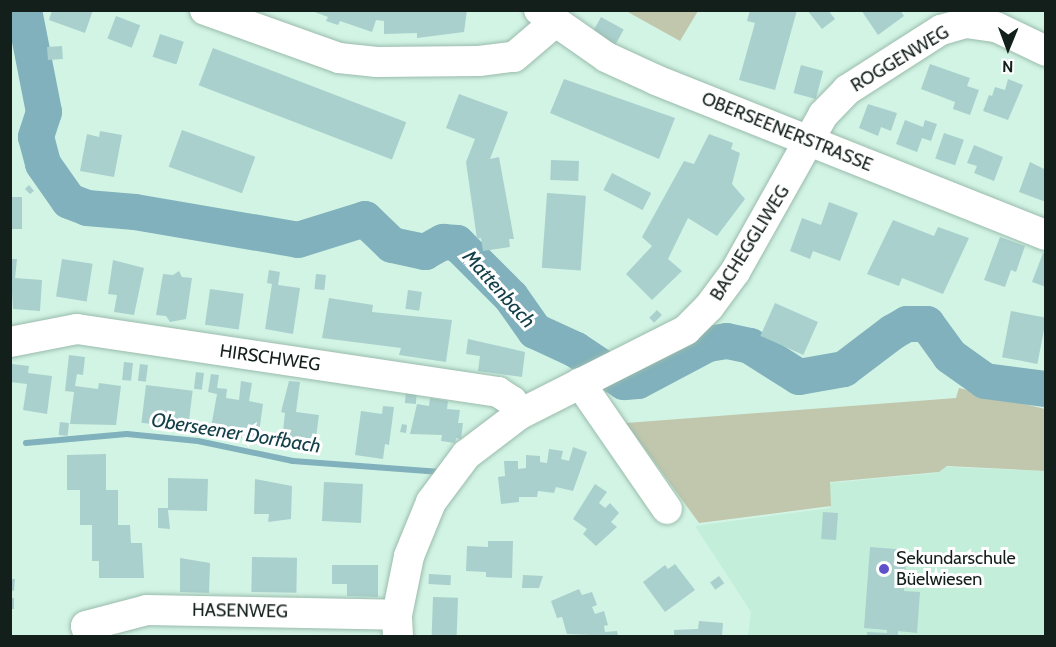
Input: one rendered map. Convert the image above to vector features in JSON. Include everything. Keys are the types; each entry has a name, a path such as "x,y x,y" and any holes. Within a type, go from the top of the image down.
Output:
{"street":[{"path":"205,10 339,58 377,62 479,61 514,57 547,17"},
{"name":"OBERSEENERSTRASSE","path":"547,17 606,57 1046,235"},
{"name":"ROGGENWEG","path":"812,141 823,115 847,90 941,30 966,23 996,27 1046,51"},
{"name":"BACHEGGLIWEG","path":"397,626 409,556 431,501 466,455 520,414 686,330 709,307 735,272 812,141"},
{"name":"HIRSCHWEG","path":"10,342 77,329 498,392 512,401 520,414"},
{"path":"598,374 667,509"},
{"name":"HASENWEG","path":"88,631 147,610 397,626"}],"shaded area":[{"path":"626,11 698,11 680,41"},
{"path":"959,388 1045,409 1045,471 947,466 939,472 830,482 831,506 699,523 626,423 956,398"},
{"name":"Sekundarschule Büelwiesen","path":"946,467 1045,471 1045,636 748,636 751,612 695,526 830,508 830,483 938,473"}],"building":[{"path":"52,10 93,10 85,33 49,20"},
{"path":"467,10 464,32 417,38 417,33 384,34 384,21 376,20 372,32 340,21 338,25 326,21 328,17 312,11"},
{"path":"750,10 797,10 775,90 739,80 755,23 747,21"},
{"path":"807,10 828,10 835,19 822,29"},
{"path":"861,10 900,10 904,16 878,35"},
{"path":"116,16 140,25 132,48 107,38"},
{"path":"601,17 624,30 614,48 591,35"},
{"path":"160,34 184,42 176,65 153,57"},
{"path":"62,46 63,59 48,60 47,47"},
{"path":"213,48 406,122 392,160 199,85"},
{"path":"930,64 970,78 967,86 979,90 970,115 953,109 955,102 921,89"},
{"path":"801,65 823,71 816,99 793,93"},
{"path":"564,79 675,118 659,159 550,113"},
{"path":"1008,79 1023,85 1008,120 983,111 995,87 1005,90"},
{"path":"459,94 508,112 490,159 499,157 514,239 509,239 510,247 483,251 481,238 477,239 466,162 475,139 446,128"},
{"path":"868,104 897,113 891,131 881,127 878,136 859,128"},
{"path":"905,120 923,127 925,120 937,124 931,141 922,138 917,152 896,144"},
{"path":"182,130 255,157 242,193 169,167"},
{"path":"100,131 122,135 114,177 80,171 87,134 99,137"},
{"path":"944,133 964,140 955,165 935,159"},
{"path":"709,134 733,143 731,149 740,153 732,184 745,199 717,236 688,218 668,259 682,271 652,300 626,274 652,246 642,237 684,161 694,164"},
{"path":"974,145 1003,157 994,181 974,173 977,166 967,163"},
{"path":"551,160 579,161 578,181 550,180"},
{"path":"1030,162 1046,170 1046,202 1019,192"},
{"path":"612,173 651,193 643,210 603,190"},
{"path":"29,185 34,191 30,194 25,189"},
{"path":"547,193 586,196 581,271 542,268"},
{"path":"10,197 22,197 22,229 10,229"},
{"path":"829,202 858,213 840,261 813,251 810,259 790,251 802,218 821,225"},
{"path":"893,220 934,236 938,227 969,238 943,294 902,278 899,286 867,274"},
{"path":"1000,237 1025,246 1016,272 1011,270 1005,287 984,280"},
{"path":"1043,253 1046,254 1046,287 1032,282"},
{"path":"10,259 17,259 15,278 42,280 40,311 13,309"},
{"path":"62,259 93,264 87,301 56,297"},
{"path":"113,260 144,268 134,315 114,312 117,295 108,294"},
{"path":"269,270 280,272 278,285 300,288 293,334 265,329 272,284 267,283"},
{"path":"179,271 182,277 192,278 186,319 170,322 166,316 156,315 163,274 173,275"},
{"path":"316,274 326,275 324,290 314,289"},
{"path":"210,289 244,294 239,329 205,325"},
{"path":"408,290 422,292 419,311 405,309"},
{"path":"329,298 373,305 372,312 452,320 446,362 399,355 401,348 322,338"},
{"path":"775,303 818,322 803,355 760,336"},
{"path":"657,310 662,315 654,323 649,318"},
{"path":"1011,311 1046,318 1037,364 1002,357"},
{"path":"468,339 525,352 522,377 478,371 480,356 466,354"},
{"path":"69,355 85,357 83,375 77,374 75,386 98,389 99,383 121,386 116,425 70,424 74,392 65,391"},
{"path":"124,362 133,363 131,381 122,380"},
{"path":"12,364 29,366 28,373 52,376 47,414 23,410 27,384 10,382"},
{"path":"140,364 148,365 146,382 138,381"},
{"path":"196,372 204,373 202,390 194,389"},
{"path":"211,374 219,375 217,388 227,389 226,398 239,400 241,381 252,383 249,401 263,404 258,440 210,433 217,394 208,392"},
{"path":"289,381 300,382 296,412 319,415 314,452 281,448 285,413 281,412"},
{"path":"146,385 193,391 188,428 141,423"},
{"path":"406,390 417,391 416,404 405,403"},
{"path":"430,398 448,401 447,409 460,410 458,423 463,423 461,439 456,438 455,443 441,441 442,435 410,434 417,404 429,406"},
{"path":"383,406 394,407 389,445 385,444 383,459 355,455 361,411 382,414"},
{"path":"60,422 69,423 68,436 59,435"},
{"path":"402,424 407,425 406,433 400,432"},
{"path":"573,447 587,452 573,491 556,487 554,493 538,491 537,497 519,497 519,502 501,504 498,477 505,476 504,461 518,461 518,469 526,468 526,455 540,456 540,462 547,463 549,449 563,451 561,459 569,461"},
{"path":"106,454 106,490 118,490 118,525 130,525 131,543 142,543 144,578 99,578 99,561 92,561 92,525 80,525 80,490 67,490 67,455"},
{"path":"168,478 208,479 207,511 168,510 170,529 158,528 158,508 168,508"},
{"path":"255,479 292,486 291,519 268,522 269,514 254,514"},
{"path":"324,482 363,484 361,523 322,521"},
{"path":"595,484 607,492 599,503 605,508 610,503 619,513 611,522 617,527 596,546 583,534 587,529 573,519"},
{"path":"823,512 838,513 836,540 821,539"},
{"path":"488,541 513,541 512,578 486,577 486,572 466,571 467,546 488,547"},
{"path":"870,547 907,550 904,591 920,592 917,633 898,631 898,636 867,636 867,632 887,633 887,630 864,628"},
{"path":"252,557 297,558 296,593 251,592"},
{"path":"180,558 210,563 209,593 180,592"},
{"path":"675,564 695,590 665,612 643,582 665,565 668,569"},
{"path":"332,565 378,565 378,597 347,596 347,584 332,584"},
{"path":"429,574 451,575 450,585 428,584"},
{"path":"523,575 543,576 539,588 522,588"},
{"path":"719,576 724,583 715,590 710,582"},
{"path":"10,579 15,579 14,591 10,590"},
{"path":"579,589 582,595 592,592 597,605 592,607 595,614 604,611 608,625 604,626 605,632 617,631 618,636 567,634 562,617 557,618 551,601"},
{"path":"433,597 458,598 457,636 432,636"},
{"path":"10,598 14,598 14,609 10,609"},
{"path":"699,621 723,623 722,636 674,636 674,630 698,629"}],"waterway":[{"name":"Mattenbach","path":"24,10 44,112 36,137 43,164 69,201 87,208 135,212 298,240 365,219 392,245 425,252 443,242 457,243 511,297 535,331 576,350 624,382 638,381 708,344 727,341 750,346 799,377 844,369 907,324 927,324 950,356 985,381 1046,389"},
{"name":"Oberseener Dorfbach","path":"26,443 127,434 198,441 293,461 441,472"}],"place":[{"name":"Sekundarschule Büelwiesen","path":"884,569"}]}
